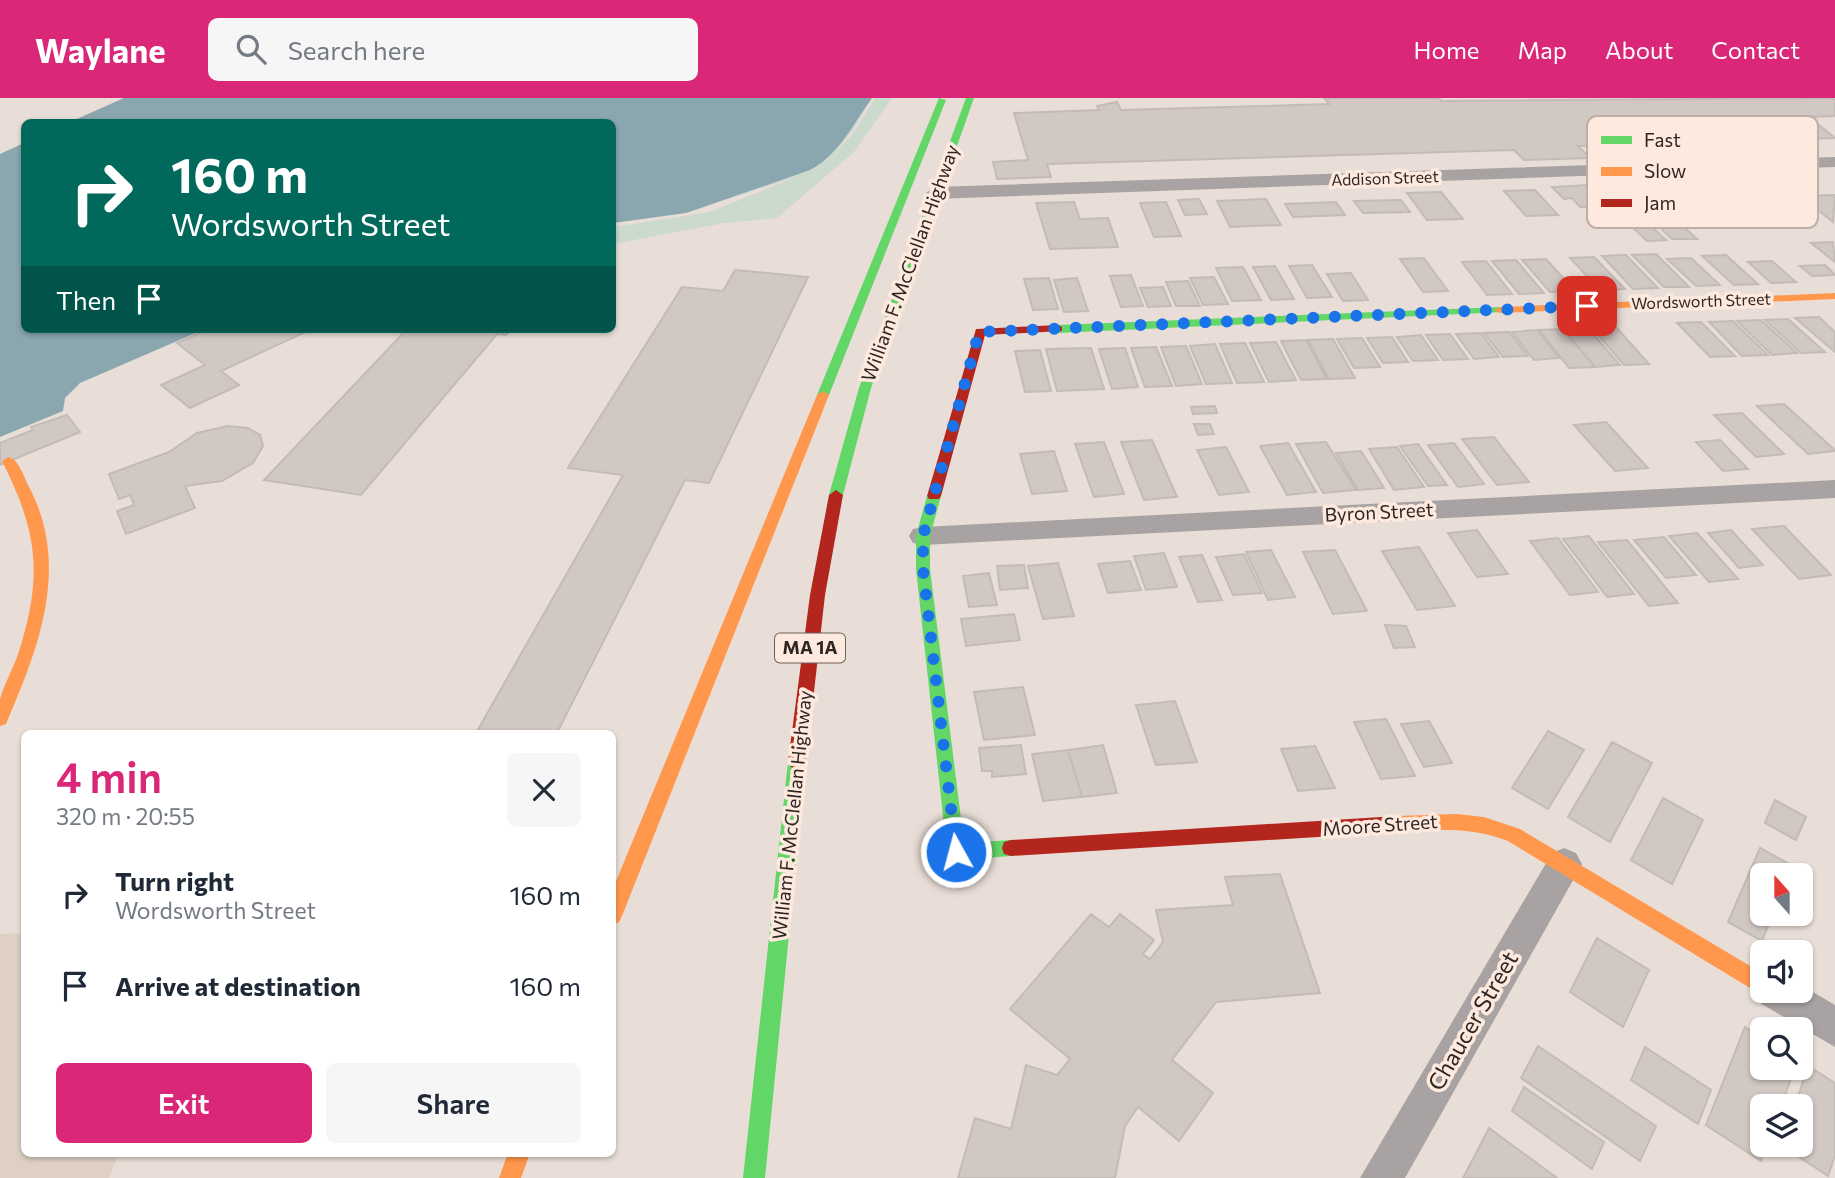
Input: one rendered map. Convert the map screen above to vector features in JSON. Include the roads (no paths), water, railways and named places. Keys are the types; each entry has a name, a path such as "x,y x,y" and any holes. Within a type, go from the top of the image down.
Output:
{"main road":[{"name":"William F. McClellan Highway","path":"616,906 943,98"},
{"name":"William F. McClellan Highway","path":"754,1178 808,659 826,540 860,403 970,98"},
{"name":"Wordsworth Street","path":"923,536 979,332 1835,296"},
{"path":"0,719 24,663 44,584 40,524 21,477 9,461"},
{"name":"Moore Street","path":"923,536 923,569 956,852 1461,820 1488,824 1514,835 1564,864 1750,977"},
{"path":"762,1118 762,1178"},
{"path":"510,1178 518,1157"}],"street":[{"name":"Addison Street","path":"934,193 1587,171"},
{"name":"Byron Street","path":"923,536 1835,489"},
{"name":"Chaucer Street","path":"1381,1178 1564,864"},
{"path":"1795,1003 1835,1027"}],"water":[{"path":"124,98 872,98 837,147 810,170 686,213 616,223 616,119 77,119"},
{"path":"21,144 21,333 196,333 80,383 65,398 63,411 0,437 0,154"}]}
